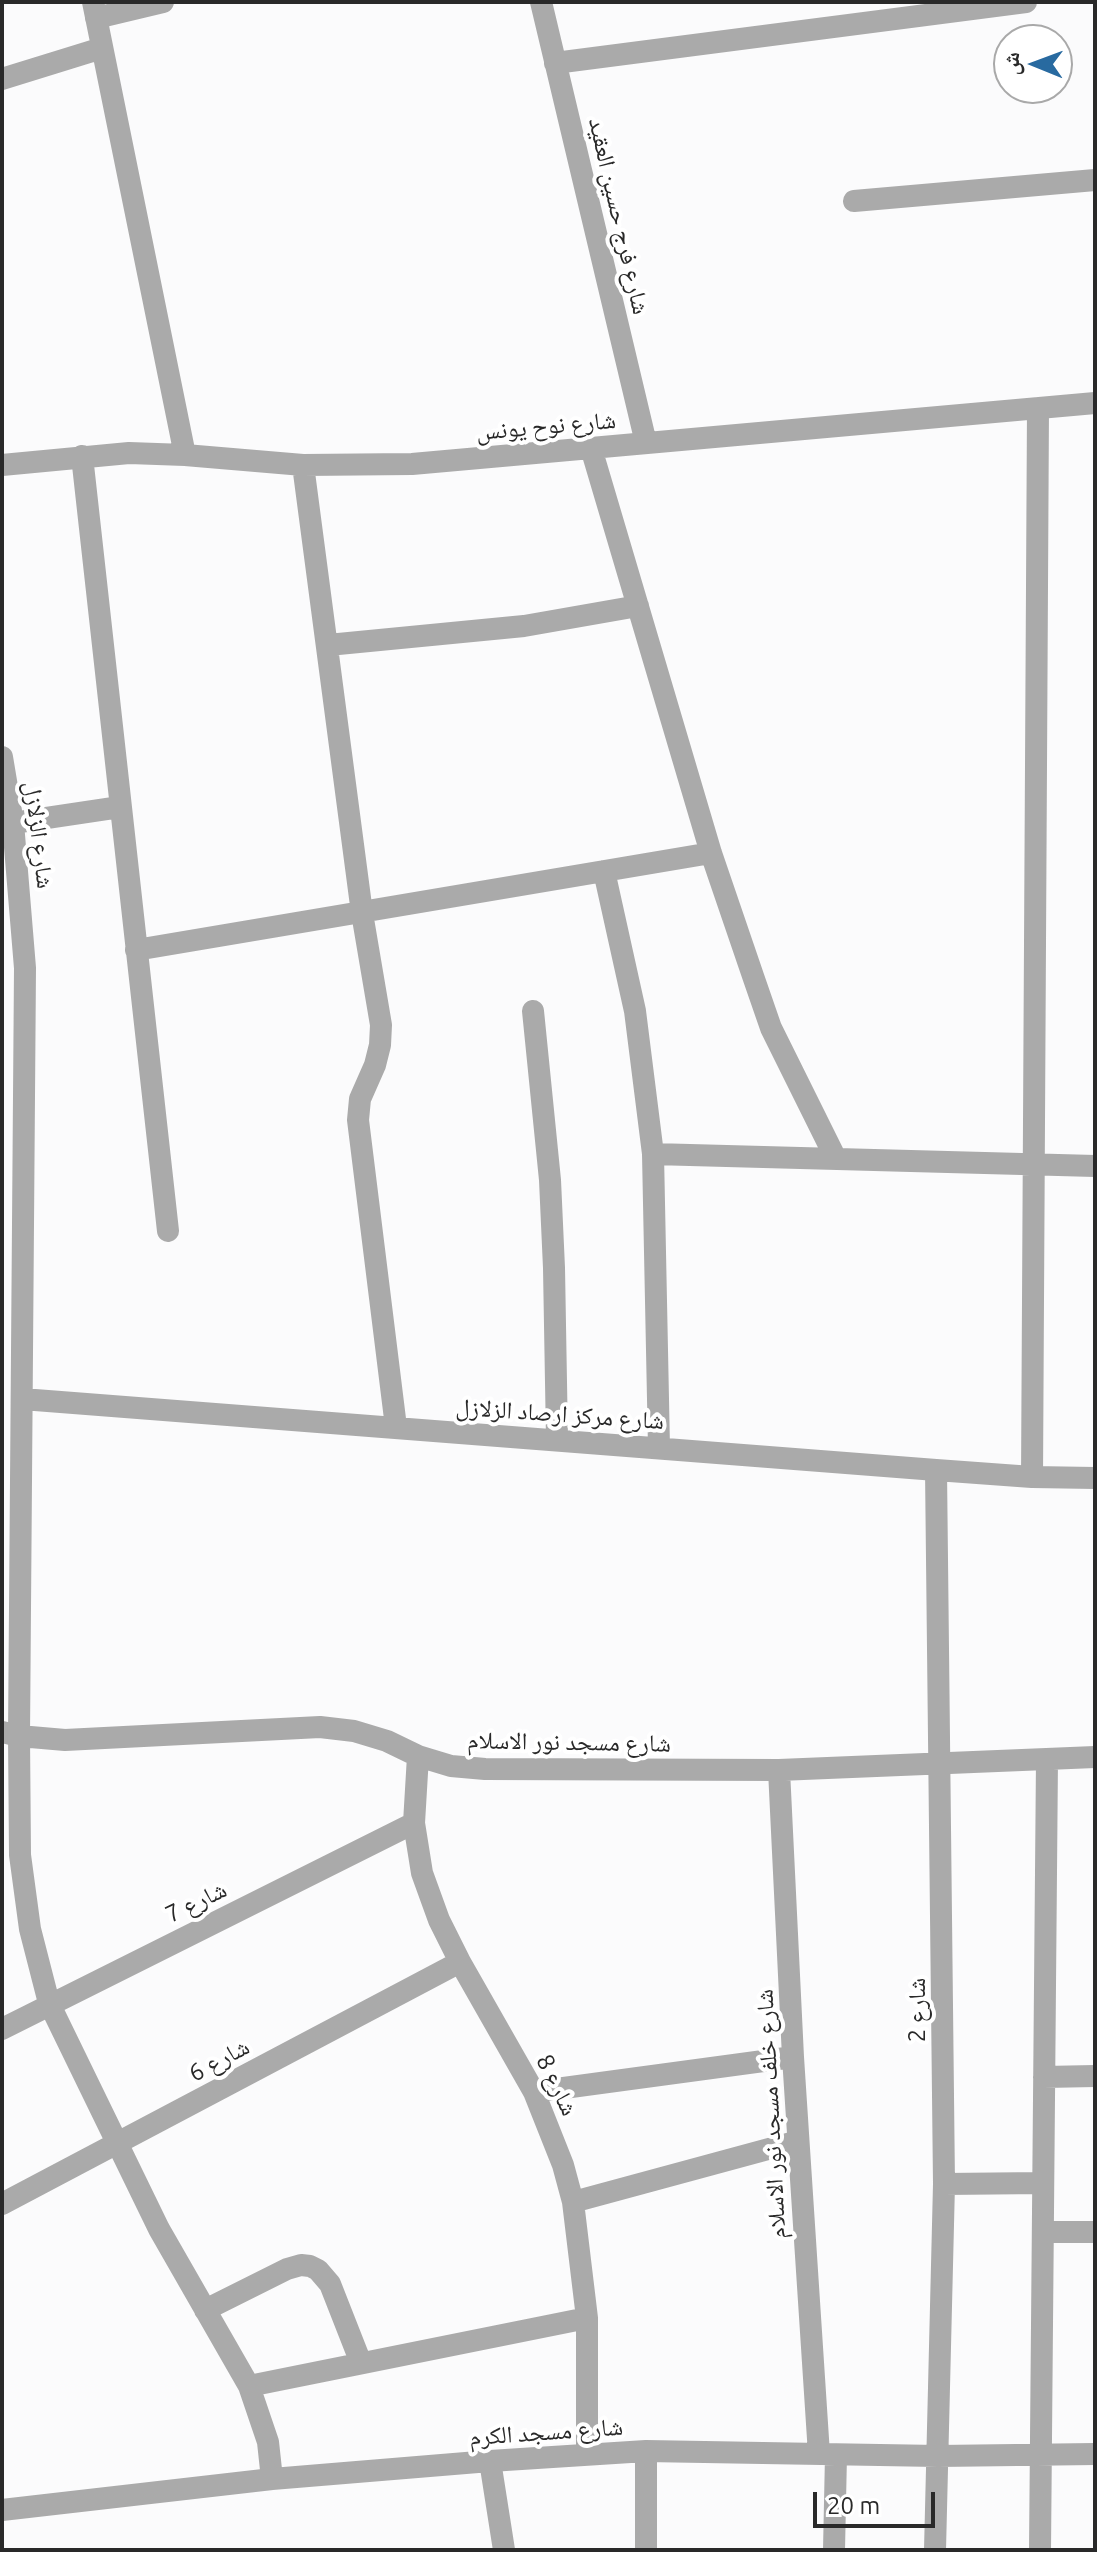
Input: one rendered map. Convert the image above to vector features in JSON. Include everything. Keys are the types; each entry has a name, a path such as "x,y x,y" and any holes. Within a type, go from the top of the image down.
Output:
{"street":[{"path":"163,2 94,10 185,455"},
{"name":"شارع فرج حسين العقيد","path":"541,2 646,443"},
{"path":"555,63 1026,2"},
{"path":"2,79 102,48"},
{"path":"854,201 1095,180"},
{"name":"شارع نوح يونس","path":"2,465 129,453 303,465 412,464 1095,403"},
{"path":"1032,1477 1038,408"},
{"path":"591,448 711,853 771,1028 836,1159"},
{"path":"82,456 168,1231"},
{"path":"303,465 362,913 381,1025 380,1045 360,1099 358,1120 396,1427"},
{"path":"328,645 524,626 638,606"},
{"name":"شارع الزلازل","path":"2,757 13,823 25,968 22,1399 11,1734 20,1855 30,1929 49,2003 159,2229 249,2386 268,2442 272,2479"},
{"path":"13,823 120,807"},
{"path":"136,950 711,853"},
{"path":"604,871 635,1011 653,1154 659,1448"},
{"path":"533,1011 550,1180 557,1439"},
{"path":"653,1154 1095,1166"},
{"name":"شارع مركز ارصاد الزلازل","path":"22,1399 936,1470 1095,1478"},
{"name":"شارع 2","path":"935,2550 944,2184 942,1763 936,1470"},
{"name":"شارع مسجد نور الاسلام","path":"11,1734 65,1740 320,1727 387,1741 418,1756 451,1766 485,1769 779,1770 1095,1757"},
{"name":"شارع 8","path":"418,1756 414,1823 422,1873 439,1920 460,1962 534,2092 563,2165 573,2202 587,2318 587,2454"},
{"path":"1040,2550 1047,1759"},
{"name":"شارع خلف مسجد نور الاسلام","path":"779,1770 798,2141 834,2550"},
{"name":"شارع 7","path":"2,2029 414,1823"},
{"name":"شارع 6","path":"2,2204 460,1962"},
{"path":"534,2092 793,2057"},
{"path":"1044,2077 1095,2076"},
{"path":"573,2202 798,2141"},
{"path":"944,2184 1043,2183"},
{"path":"1043,2232 1095,2232"},
{"path":"205,2310 287,2269 310,2266 330,2284 361,2363"},
{"path":"249,2386 587,2318"},
{"path":"646,2451 646,2550"},
{"name":"شارع مسجد الكرم","path":"2,2510 272,2479 587,2454 646,2451 938,2456 1095,2454"},
{"path":"490,2461 504,2550"}]}
